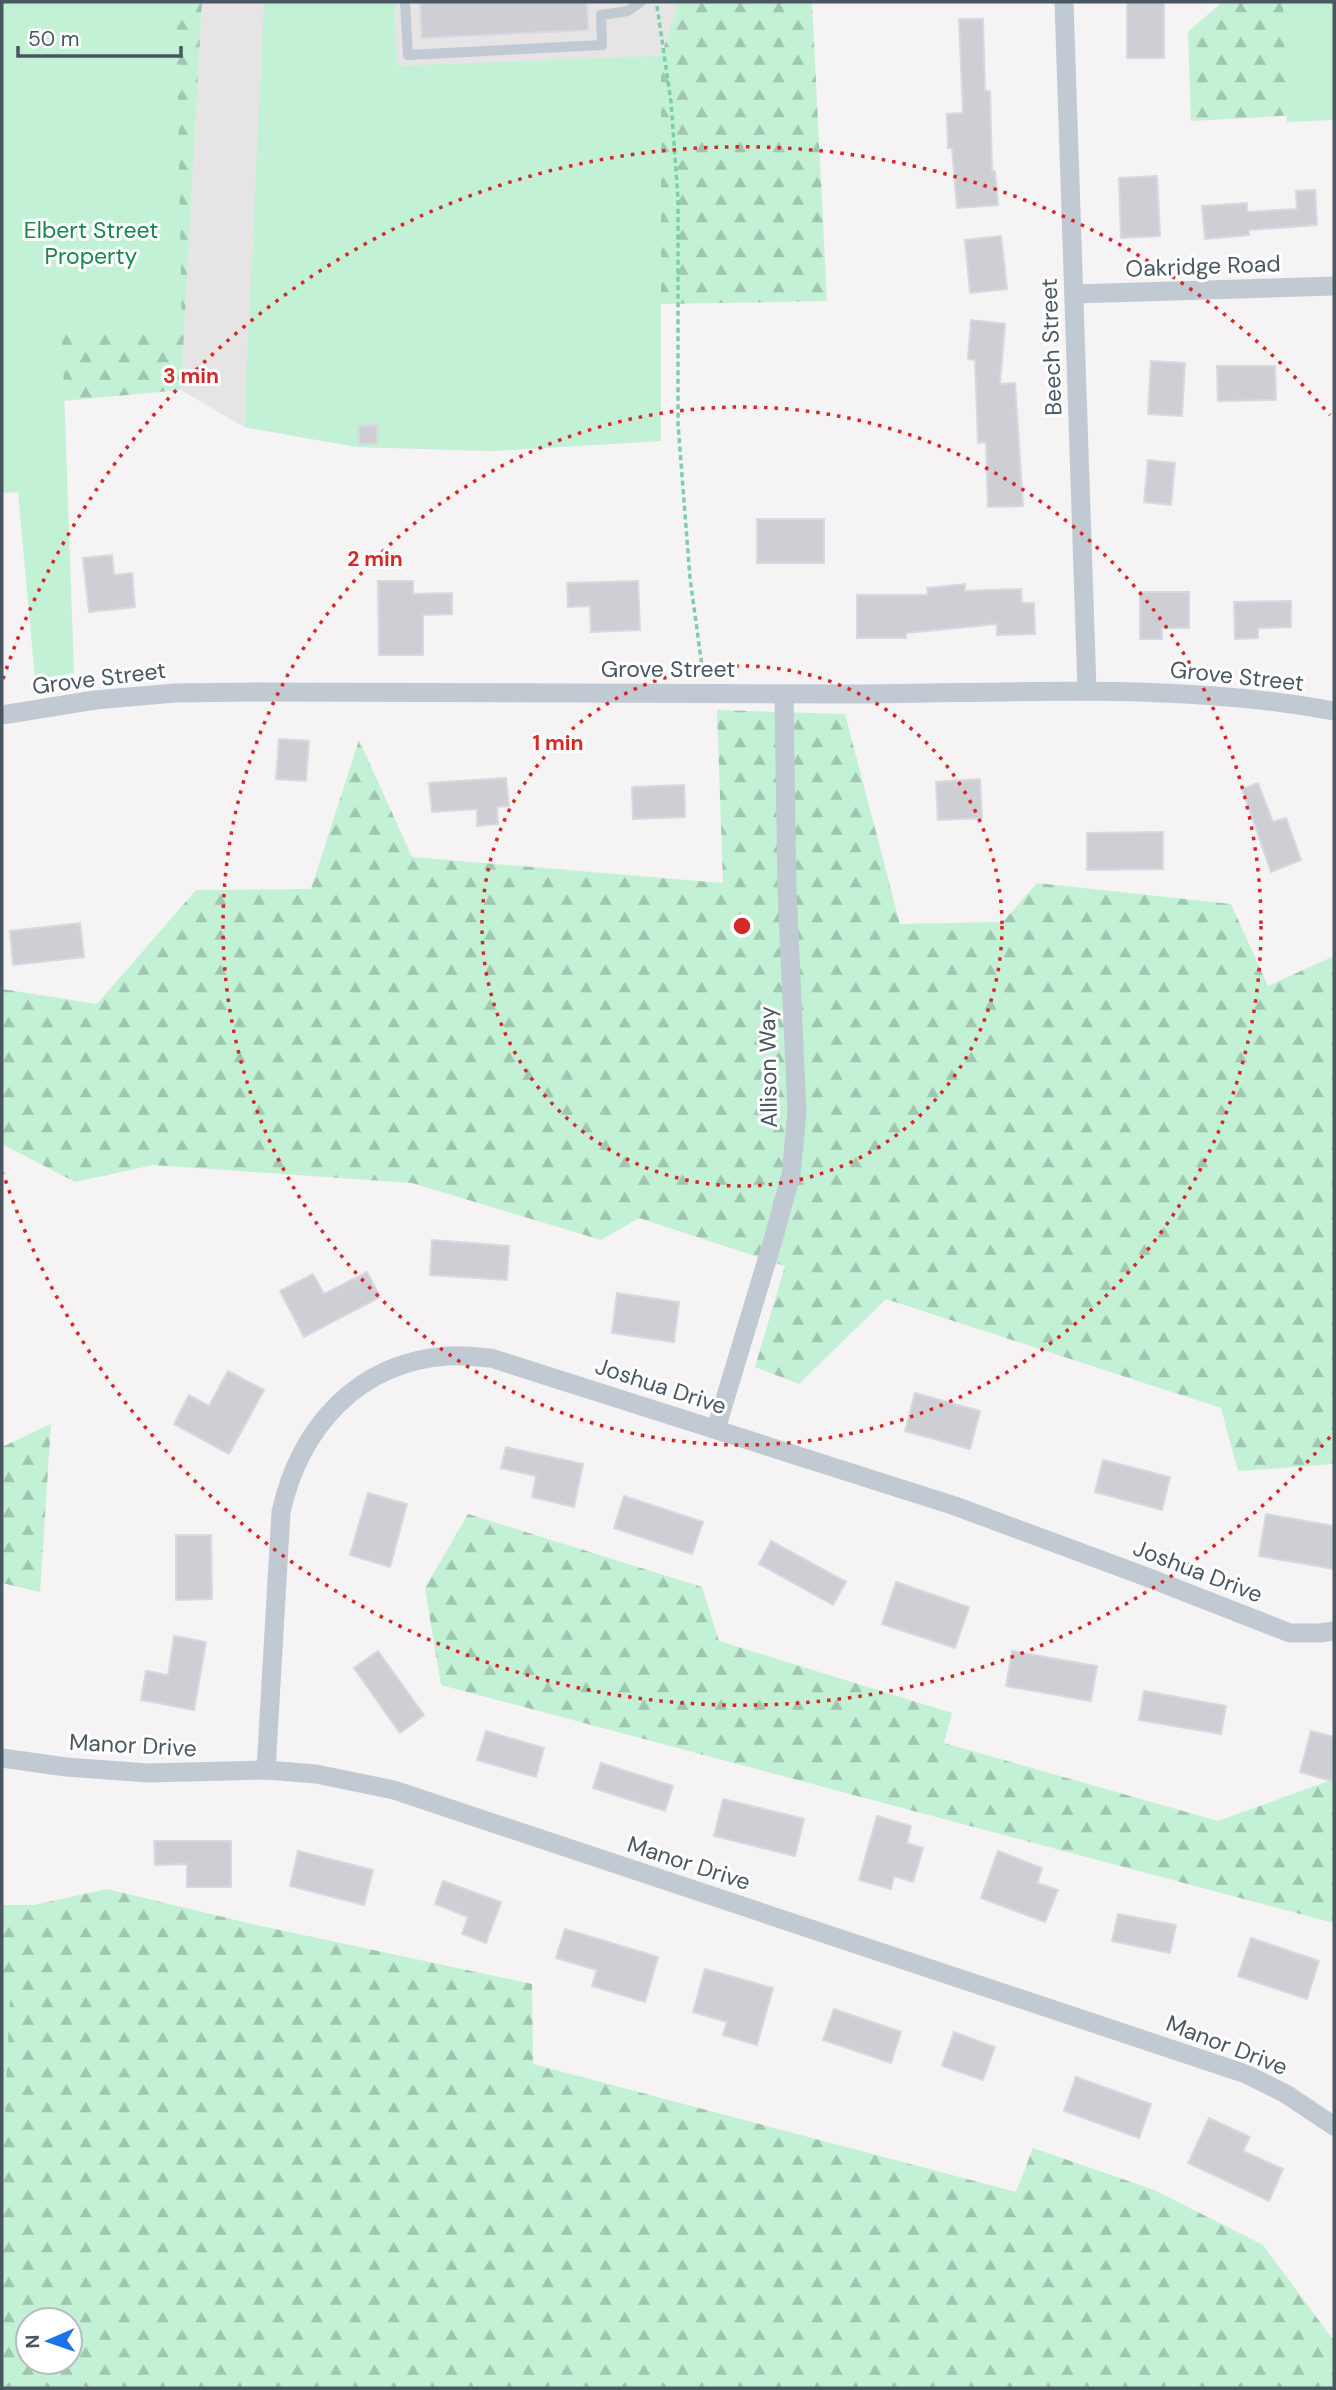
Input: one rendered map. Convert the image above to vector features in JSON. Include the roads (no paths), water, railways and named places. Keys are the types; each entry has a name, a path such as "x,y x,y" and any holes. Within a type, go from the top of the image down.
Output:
{"street":[{"name":"Beech Street","path":"1064,2 1087,690"},
{"name":"Oakridge Road","path":"1074,294 1334,286"},
{"name":"Grove Street","path":"2,715 95,700 175,693 784,694 1087,690 1167,692 1334,711"},
{"name":"Allison Way","path":"716,1429 774,1240 791,1175 797,1112 786,890 784,694"},
{"name":"Joshua Drive","path":"266,1770 281,1512 287,1484 300,1454 316,1427 335,1406 360,1386 385,1372 418,1360 449,1355 491,1357 955,1506 1290,1633 1334,1631"},
{"name":"Manor Drive","path":"2,1758 66,1767 148,1773 266,1770 316,1774 394,1790 1246,2074 1286,2094 1334,2126"}],"lane":[{"path":"405,2 408,55 602,45 601,15 628,11 641,2"}],"park label":[{"name":"Elbert Street Property","path":"91,243"}]}
